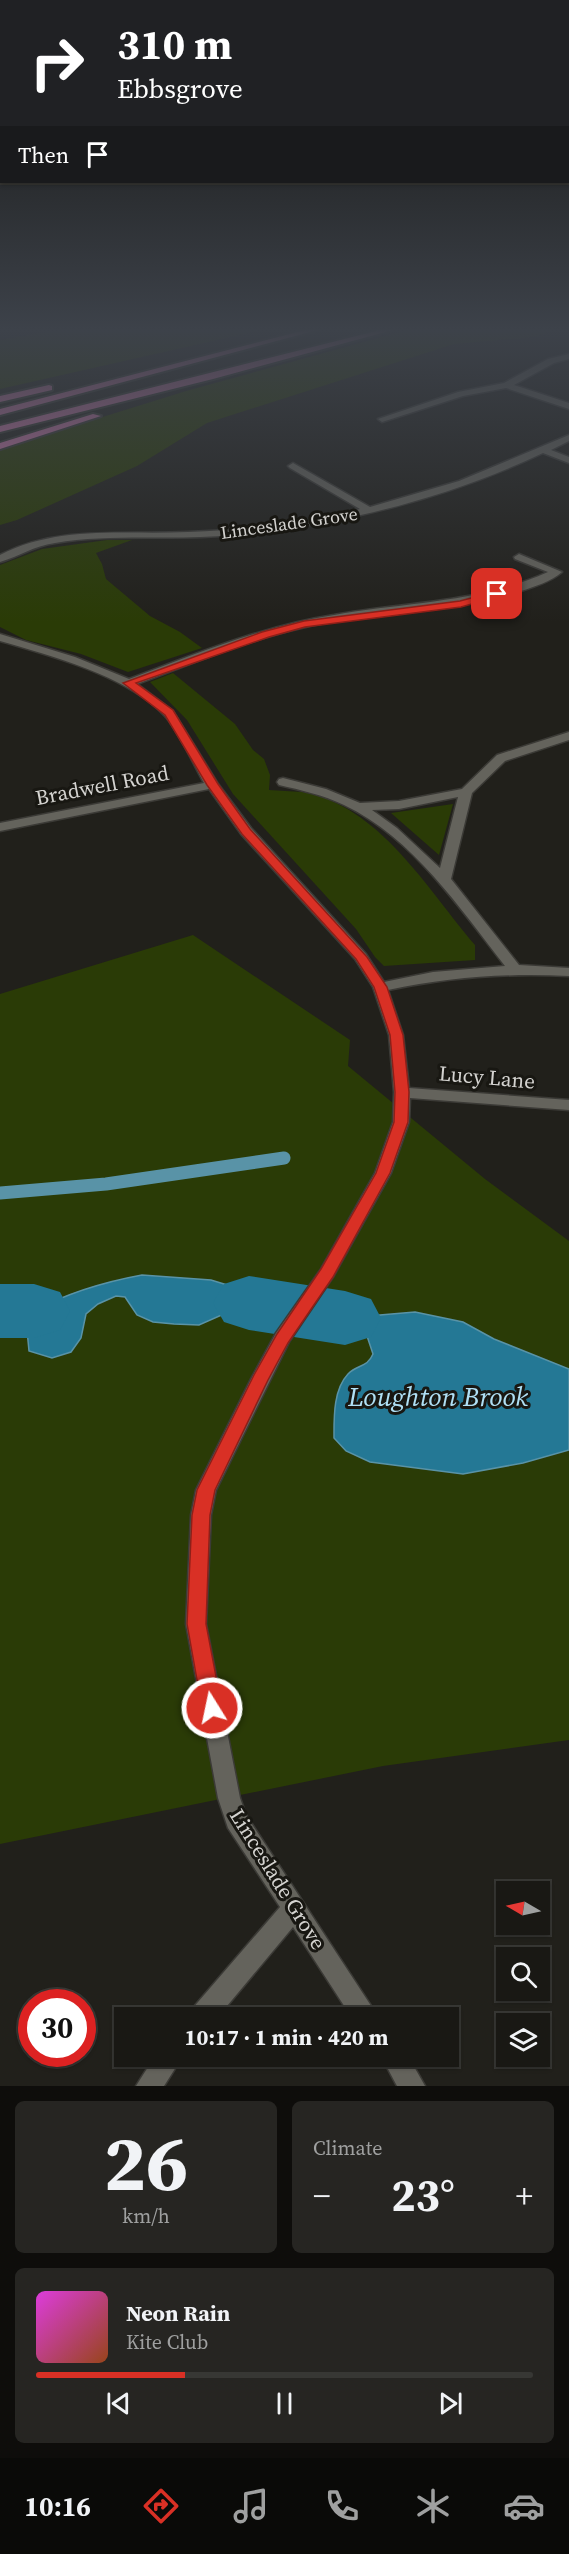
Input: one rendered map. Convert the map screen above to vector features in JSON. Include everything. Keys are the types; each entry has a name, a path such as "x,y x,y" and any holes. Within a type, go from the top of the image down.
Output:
{"highway":[{"path":"0,446 57,427"}],"street":[{"name":"Linceslade Grove","path":"0,559 44,542 90,537 224,533 370,512 445,490 569,438"},
{"path":"543,450 569,460"},
{"path":"293,466 370,512"},
{"path":"519,557 569,576"},
{"path":"129,683 265,634 304,624 461,604 534,584 557,572"},
{"name":"Linceslade Grove","path":"0,637 71,659 129,683 170,713 212,785 246,831 361,957 380,987 396,1035 402,1092 401,1122 383,1173 327,1273 282,1338 206,1490 201,1515 196,1624 227,1786 236,1820 360,2007"},
{"path":"444,879 466,792 501,758 569,736"},
{"path":"283,782 316,789 359,807 412,849 444,879 515,969"},
{"name":"Bradwell Road","path":"0,827 212,785"},
{"path":"359,807 399,805 466,792"},
{"path":"380,987 433,976 515,969 569,972"},
{"name":"Lucy Lane","path":"402,1092 569,1105"},
{"path":"210,2007 294,1908"},
{"path":"149,2086 163,2067"},
{"path":"400,2067 412,2086"}],"green space":[{"path":"69,427 200,427 137,466 17,520 0,525 0,449"},
{"path":"107,540 132,540 96,553 106,579 150,616 180,632 202,648 128,672 81,654 26,640 0,627 0,565 42,549"},
{"path":"173,673 235,724 253,750 264,759 270,775 269,790 302,792 330,800 355,814 378,832 420,876 475,945 475,960 384,966 356,929 233,794 187,720 150,682"},
{"path":"453,804 439,855 391,813"},
{"path":"193,935 350,1040 348,1066 485,1179 569,1241 569,1740 383,1766 0,1844 0,994"}],"water":[{"path":"142,1275 211,1280 237,1288 249,1303 199,1325 174,1324 153,1322 137,1315 125,1297 116,1296 98,1304 86,1314 81,1338 71,1352 52,1358 29,1351 27,1330 34,1311 87,1288"},
{"name":"Loughton Brook","path":"415,1312 463,1322 494,1339 569,1369 569,1450 523,1463 463,1474 370,1462 346,1451 334,1438 334,1413 339,1388 348,1374 368,1362 373,1354 367,1336 345,1329 345,1318"}],"waterway":[{"path":"0,1193 106,1184 284,1158"},
{"name":"Loughton Brook","path":"249,1303 345,1318"},
{"name":"Loughton Brook","path":"0,1311 34,1311"}],"route":[{"path":"212,1708 196,1624 201,1515 206,1490 282,1338 327,1273 383,1173 401,1122 402,1092 396,1035 380,987 361,957 246,831 212,785 170,713 129,683 265,634 304,624 461,604 497,594"}]}
